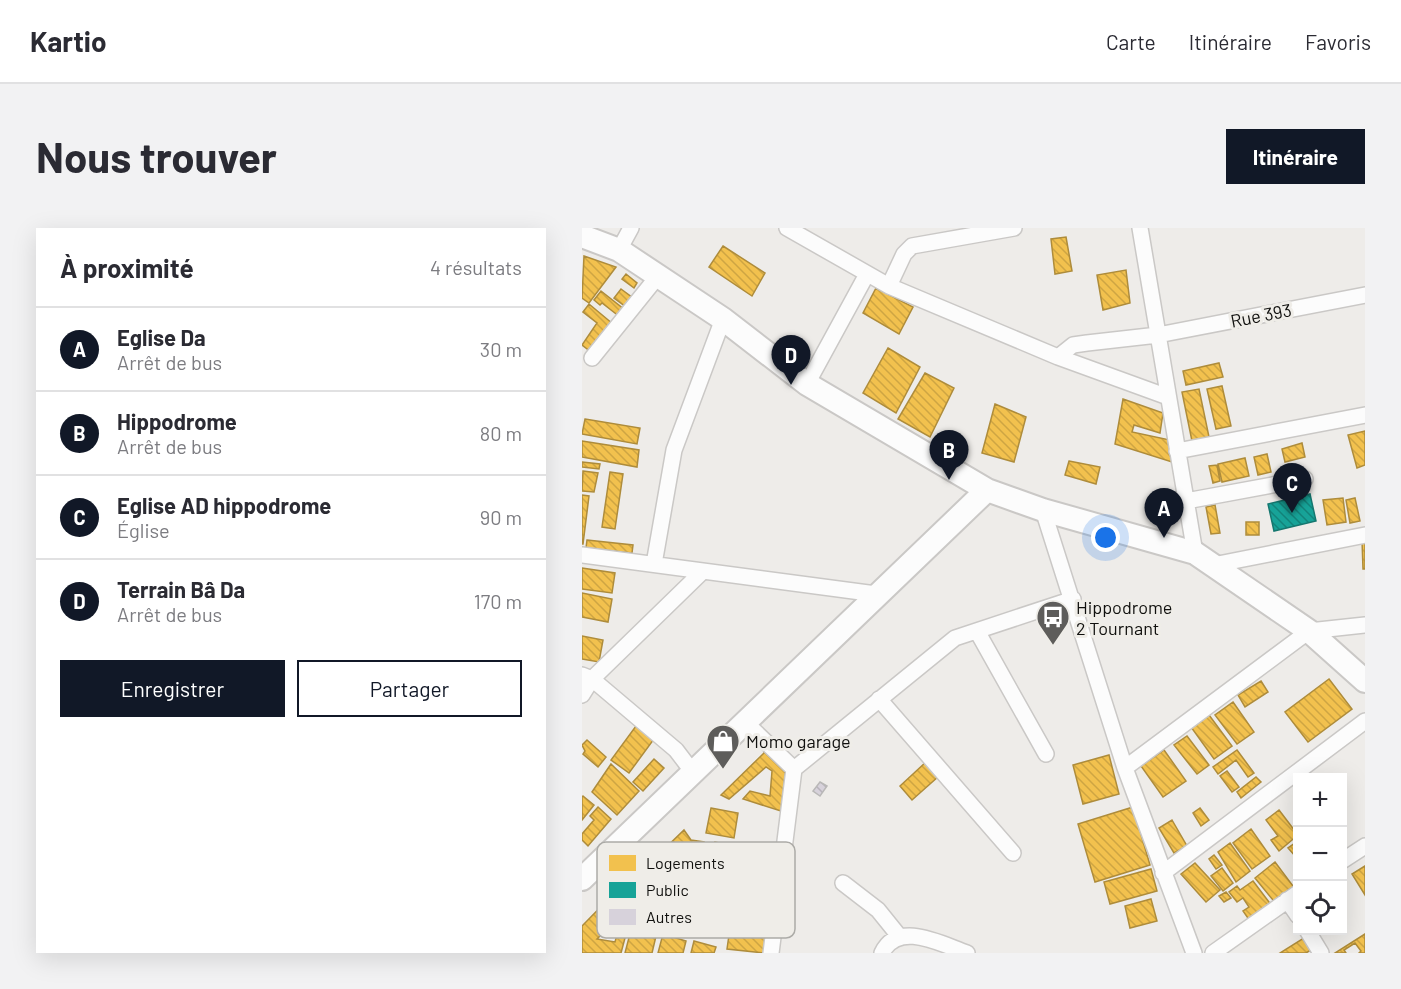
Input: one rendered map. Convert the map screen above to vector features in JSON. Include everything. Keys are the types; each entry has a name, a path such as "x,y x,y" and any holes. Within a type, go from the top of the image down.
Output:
{"street":[{"path":"619,250 631,228"},
{"path":"787,228 889,286 1058,357 1168,397"},
{"path":"889,286 904,255 912,246 1014,228"},
{"path":"1140,228 1186,501 1204,559"},
{"path":"583,236 619,250 723,318 807,384 987,490 1043,510 1204,559 1309,631 1365,681"},
{"path":"807,384 867,274"},
{"path":"592,358 658,276"},
{"name":"Rue 393","path":"1058,357 1073,345 1158,335 1365,295"},
{"path":"654,564 674,450 723,318"},
{"path":"1177,451 1365,415"},
{"path":"1186,501 1305,479"},
{"path":"620,842 876,594 987,490"},
{"path":"1043,510 1125,768 1194,953"},
{"path":"1204,559 1365,535"},
{"path":"582,555 876,594"},
{"path":"582,696 587,677 703,571"},
{"path":"785,842 794,769 955,638 1073,599"},
{"path":"1125,768 1309,631 1365,625"},
{"path":"977,631 1047,754"},
{"path":"587,677 676,750 692,771"},
{"path":"879,699 1013,853"},
{"path":"744,721 794,769"},
{"path":"1163,873 1365,721"},
{"path":"1347,858 1365,846"},
{"path":"843,883 878,910 899,936"},
{"path":"1213,953 1292,897"},
{"path":"882,953 888,942 899,936 914,935 968,953"},
{"path":"1310,935 1321,953"},
{"path":"771,953 773,938"}],"building: Logements":[{"path":"1066,237 1072,271 1055,274 1051,239"},
{"path":"723,246 765,273 752,296 709,267"},
{"path":"584,256 616,267 589,303 582,298"},
{"path":"1126,270 1130,303 1103,310 1097,275"},
{"path":"626,274 637,283 634,288 622,279"},
{"path":"876,288 913,307 899,334 863,313"},
{"path":"621,289 633,298 626,307 614,298"},
{"path":"601,291 625,310 620,317 602,303 600,305 594,300"},
{"path":"589,304 613,324 591,352 582,345 597,323 583,312"},
{"path":"888,348 920,367 896,413 863,393"},
{"path":"1219,363 1223,377 1186,385 1183,371"},
{"path":"925,373 954,388 930,437 898,419"},
{"path":"1222,386 1231,426 1216,429 1207,389"},
{"path":"1199,389 1209,437 1192,441 1182,392"},
{"path":"1123,399 1163,413 1160,433 1134,425 1132,432 1170,440 1172,462 1115,444"},
{"path":"995,404 1026,417 1014,462 982,453"},
{"path":"585,419 640,428 637,444 582,434"},
{"path":"1365,431 1365,465 1357,468 1348,435"},
{"path":"582,441 639,450 637,467 582,457"},
{"path":"1302,443 1305,457 1285,462 1282,449"},
{"path":"1267,454 1271,472 1258,475 1254,457"},
{"path":"1245,458 1249,476 1222,482 1218,464"},
{"path":"1069,461 1100,467 1096,484 1065,475"},
{"path":"582,462 600,464 599,469 582,467"},
{"path":"1217,465 1220,481 1213,483 1209,466"},
{"path":"583,471 598,473 594,492 582,491"},
{"path":"610,472 623,474 615,529 602,527"},
{"path":"582,495 589,496 583,544 582,544"},
{"path":"1343,498 1346,522 1327,525 1323,500"},
{"path":"1355,498 1360,521 1350,523 1346,500"},
{"path":"1215,505 1220,533 1211,534 1206,507"},
{"path":"1246,522 1259,522 1259,535 1246,535"},
{"path":"587,540 633,545 632,553 586,548"},
{"path":"1362,540 1365,540 1365,569 1363,569"},
{"path":"582,568 615,573 612,593 582,589"},
{"path":"582,593 612,599 608,622 582,617"},
{"path":"582,636 603,640 599,662 582,659"},
{"path":"1329,679 1352,709 1308,742 1285,712"},
{"path":"1261,681 1268,692 1245,707 1238,695"},
{"path":"1233,702 1254,732 1237,744 1215,715"},
{"path":"1209,715 1232,746 1214,759 1191,727"},
{"path":"636,726 654,739 629,773 611,760"},
{"path":"1187,736 1209,765 1197,774 1174,745"},
{"path":"587,740 606,757 598,767 583,754 585,751 582,745"},
{"path":"1164,750 1186,781 1163,797 1141,766"},
{"path":"1237,750 1254,773 1248,777 1236,760 1218,774 1213,767"},
{"path":"766,751 786,766 781,811 743,799 750,791 770,796 772,771 766,767 729,799 721,795"},
{"path":"1109,755 1119,794 1083,804 1073,765"},
{"path":"654,759 664,768 643,791 633,782"},
{"path":"926,762 939,776 912,800 900,786"},
{"path":"611,764 639,791 617,815 592,792"},
{"path":"1227,771 1239,787 1232,792 1220,776"},
{"path":"1256,777 1261,782 1241,798 1237,792"},
{"path":"582,797 594,805 582,820"},
{"path":"598,807 611,819 588,846 582,840 582,834 594,820 590,816"},
{"path":"1133,807 1150,865 1095,882 1078,824"},
{"path":"711,808 738,813 734,838 706,833"},
{"path":"1200,808 1209,820 1201,826 1193,813"},
{"path":"1279,810 1293,828 1293,839 1279,851 1271,840 1278,836 1266,820"},
{"path":"1172,820 1187,846 1174,853 1159,828"},
{"path":"1251,829 1270,856 1252,869 1233,843"},
{"path":"684,830 691,840 704,842 672,842"},
{"path":"1230,843 1250,871 1236,882 1218,852"},
{"path":"1293,844 1293,854 1288,848"},
{"path":"1214,855 1222,865 1216,869 1209,859"},
{"path":"1275,862 1293,886 1293,892 1277,905 1255,878"},
{"path":"1195,863 1220,890 1206,902 1181,874"},
{"path":"1365,866 1365,895 1352,874"},
{"path":"1222,868 1233,883 1223,891 1211,876"},
{"path":"1151,869 1157,891 1110,904 1104,882"},
{"path":"1253,881 1272,906 1250,921 1243,911 1249,907 1243,898 1237,902 1229,892 1237,886 1240,890"},
{"path":"1226,892 1231,898 1224,902 1219,896"},
{"path":"1151,899 1157,921 1130,928 1125,906"},
{"path":"597,911 597,939 615,942 616,938 625,938 621,953 582,953 582,926"},
{"path":"1365,934 1365,953 1359,953 1361,951 1355,943 1344,950 1346,953 1335,953"},
{"path":"1307,936 1314,948 1306,953 1280,953"},
{"path":"629,938 656,938 652,953 625,953"},
{"path":"662,938 686,941 683,953 658,953"},
{"path":"729,938 766,938 764,953 727,949"},
{"path":"694,941 716,947 714,953 691,953"}],"building: Public":[{"path":"1310,494 1316,521 1274,531 1268,504"}],"building: Autres":[{"path":"820,782 827,786 820,796 813,791"}],"place":[{"name":"Terrain Bâ Da","path":"791,385"},
{"name":"Hippodrome","path":"949,480"},
{"name":"Eglise AD hippodrome","path":"1292,513"},
{"name":"Eglise Da","path":"1164,538"},
{"name":"Hippodrome 2 Tournant","path":"1053,646"},
{"name":"Momo garage","path":"723,770"}]}
